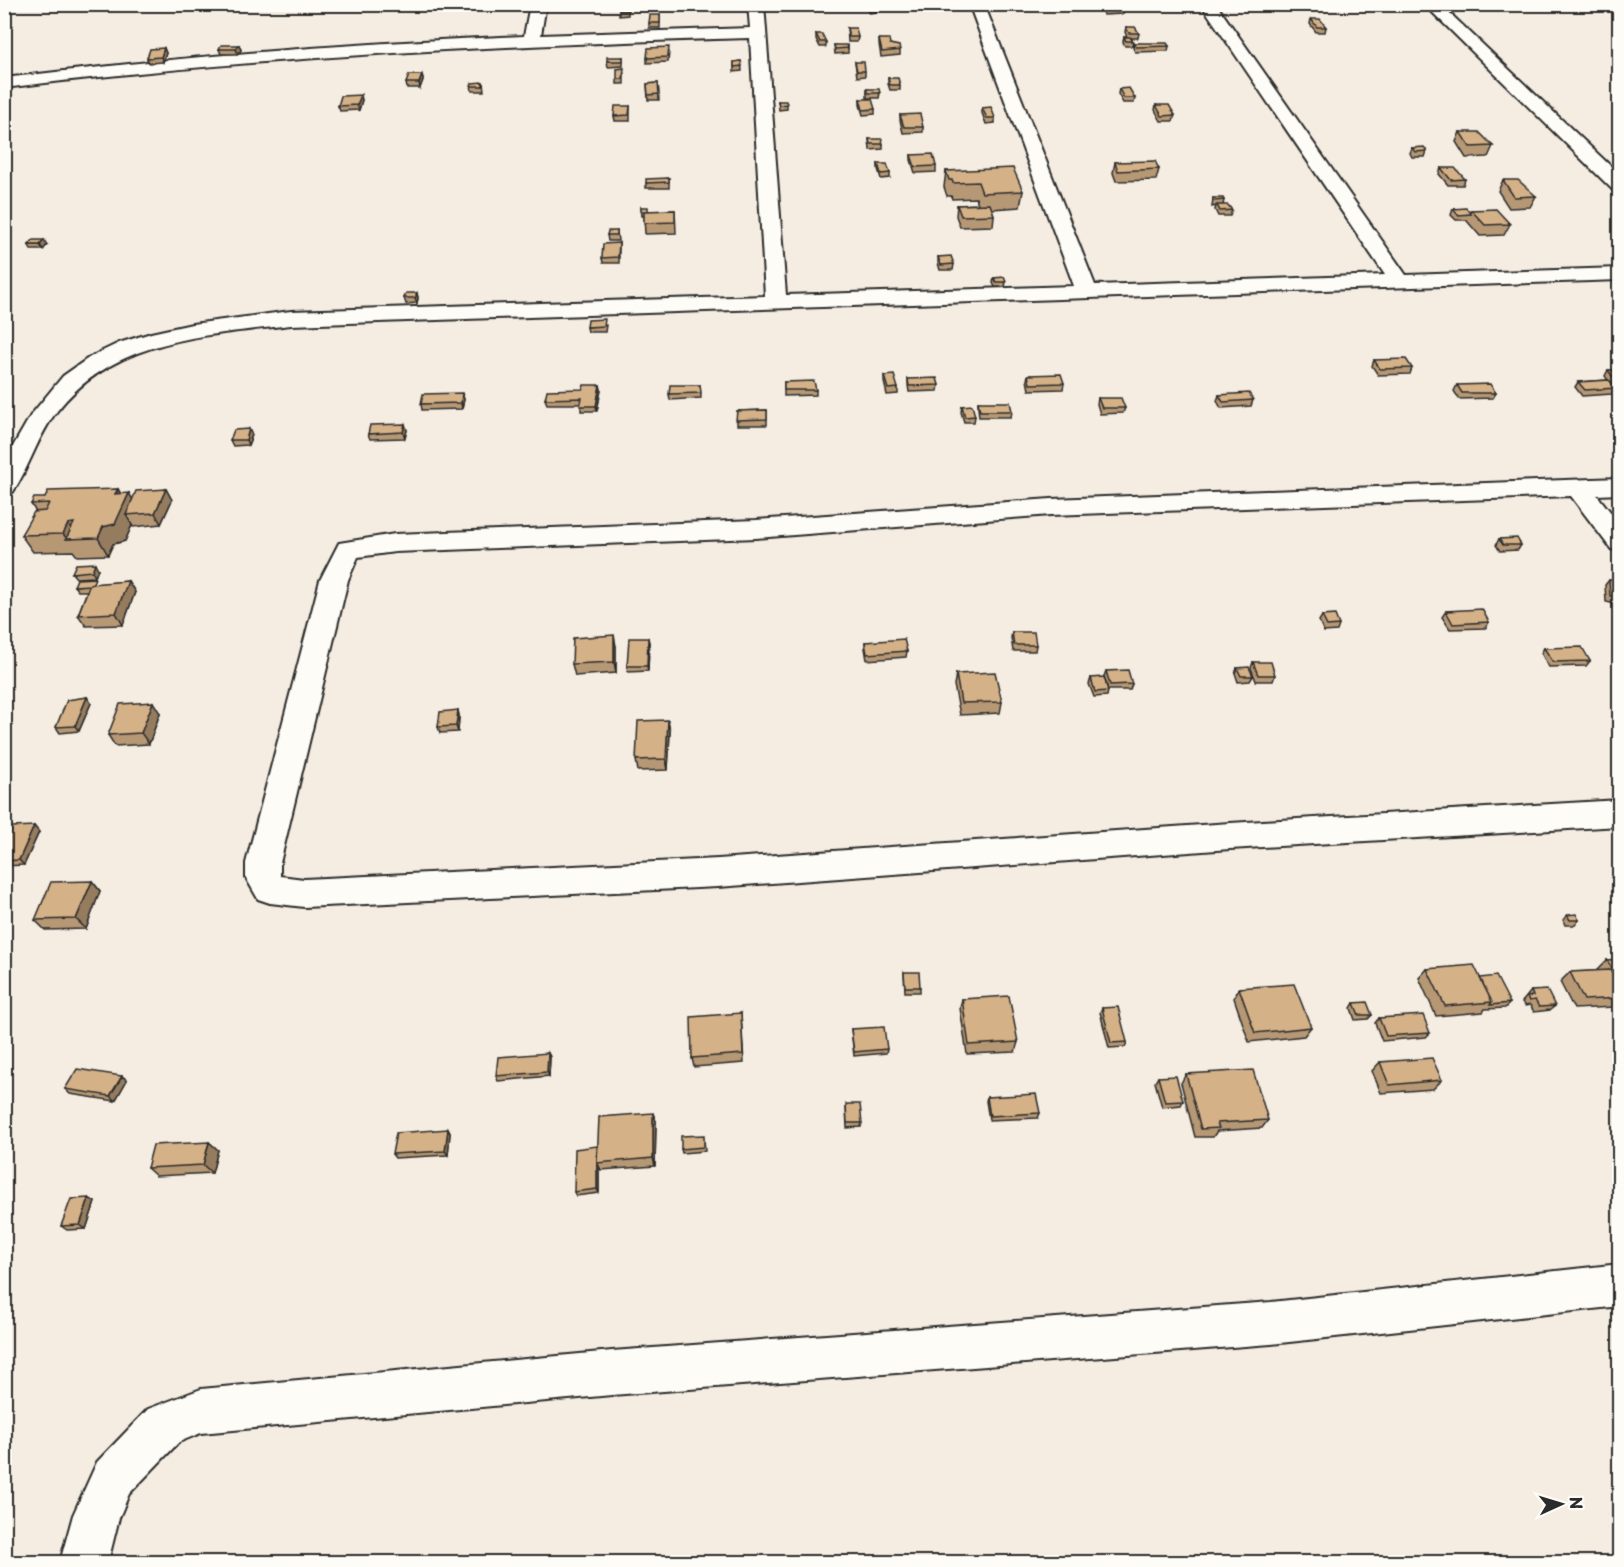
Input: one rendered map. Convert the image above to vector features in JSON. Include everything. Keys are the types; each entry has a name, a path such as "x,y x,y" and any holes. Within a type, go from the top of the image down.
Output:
{"street":[{"path":"532,38 538,4"},
{"path":"756,4 776,301"},
{"path":"976,4 1087,292"},
{"path":"1208,4 1399,280"},
{"path":"1431,4 1620,186"},
{"path":"4,83 136,68 405,45 532,38 758,33"},
{"path":"4,486 49,406 79,373 105,356 156,338 291,318 1620,274"},
{"path":"1620,486 1051,507 756,529 395,543 348,549 334,580 263,863 264,878 270,889 304,893 718,873 1218,837 1620,813"},
{"path":"1578,488 1620,543"},
{"path":"84,1563 96,1515 113,1478 164,1425 201,1411 612,1373 1271,1323 1620,1285"}],"building":[{"path":"619,4 628,4 628,10 619,11"},
{"path":"869,4 876,4 877,8 870,8"},
{"path":"650,15 660,15 660,23 649,23"},
{"path":"1311,19 1320,19 1326,27 1317,27"},
{"path":"1126,27 1135,27 1139,33 1129,33"},
{"path":"847,28 856,28 858,37 849,37"},
{"path":"816,34 822,34 826,42 820,42"},
{"path":"1124,37 1130,37 1133,41 1126,41"},
{"path":"879,39 889,39 890,44 899,46 900,50 882,52"},
{"path":"1134,43 1167,43 1169,46 1136,47"},
{"path":"221,45 239,45 236,49 219,49"},
{"path":"834,45 847,45 848,48 835,49"},
{"path":"669,47 668,57 647,58 648,48"},
{"path":"164,48 161,57 147,58 150,49"},
{"path":"607,57 623,57 623,61 607,61"},
{"path":"741,61 742,66 734,67 734,62"},
{"path":"855,62 864,62 865,71 857,71"},
{"path":"624,68 623,79 617,79 617,69"},
{"path":"409,75 422,75 419,83 406,83"},
{"path":"888,78 898,78 900,85 890,85"},
{"path":"483,82 483,86 471,86 472,83"},
{"path":"658,83 659,94 648,95 647,84"},
{"path":"1129,88 1135,98 1124,98 1119,89"},
{"path":"867,89 879,89 880,93 867,93"},
{"path":"361,95 357,105 338,106 341,96"},
{"path":"860,99 872,99 875,109 863,110"},
{"path":"778,101 786,101 787,104 779,105"},
{"path":"1156,105 1169,105 1175,115 1162,116"},
{"path":"615,106 630,106 629,115 614,116"},
{"path":"991,107 995,118 987,118 982,108"},
{"path":"920,114 923,127 904,127 900,115"},
{"path":"1460,132 1479,132 1493,146 1470,147"},
{"path":"869,139 882,139 883,144 870,144"},
{"path":"1424,147 1427,151 1415,152 1412,148"},
{"path":"933,154 936,166 915,167 911,155"},
{"path":"1155,161 1159,169 1118,171 1115,162"},
{"path":"878,164 887,164 890,173 881,174"},
{"path":"1013,168 1023,191 982,193 978,182 953,183 949,180 946,171"},
{"path":"1441,168 1455,168 1465,179 1451,180"},
{"path":"669,178 669,182 646,183 646,179"},
{"path":"1503,180 1518,180 1536,196 1514,197"},
{"path":"1213,198 1223,198 1224,200 1213,201"},
{"path":"990,204 994,215 961,216 957,205"},
{"path":"1217,205 1228,205 1232,210 1220,211"},
{"path":"641,207 648,207 648,211 641,211"},
{"path":"1466,208 1471,214 1458,215 1453,209"},
{"path":"1496,209 1510,224 1485,225 1471,210"},
{"path":"675,210 675,222 644,223 644,211"},
{"path":"608,231 617,231 617,235 607,235"},
{"path":"33,240 44,240 40,245 29,245"},
{"path":"619,243 618,257 602,258 603,244"},
{"path":"951,256 954,264 941,265 938,257"},
{"path":"1004,277 1006,282 996,282 994,278"},
{"path":"406,293 417,293 415,298 404,298"},
{"path":"605,319 604,326 587,327 588,320"},
{"path":"1406,359 1412,368 1380,369 1374,360"},
{"path":"1608,370 1620,370 1620,376 1612,376"},
{"path":"1061,374 1064,383 1030,384 1028,375"},
{"path":"894,375 898,388 888,389 884,376"},
{"path":"937,378 939,385 909,386 908,379"},
{"path":"1609,380 1616,388 1585,390 1578,382"},
{"path":"814,381 816,390 784,390 784,382"},
{"path":"1490,384 1496,393 1462,393 1457,385"},
{"path":"584,385 600,385 596,406 580,406 582,398 545,399 547,390 583,389"},
{"path":"670,385 700,385 701,393 669,394"},
{"path":"462,393 461,403 421,404 423,394"},
{"path":"1249,393 1253,400 1223,402 1219,395"},
{"path":"1098,398 1121,398 1125,408 1102,408"},
{"path":"978,402 1010,402 1012,411 980,411"},
{"path":"972,405 975,416 965,417 962,406"},
{"path":"767,410 767,419 736,420 737,411"},
{"path":"405,424 403,432 368,434 370,425"},
{"path":"249,429 246,440 230,440 234,430"},
{"path":"118,489 115,494 129,493 115,524 103,527 98,538 66,539 74,523 68,524 63,534 21,535 34,512 45,511 49,503 31,504 34,498 45,498 48,491"},
{"path":"166,489 155,513 126,515 136,491"},
{"path":"1517,538 1521,545 1503,545 1499,539"},
{"path":"95,563 92,571 72,573 76,564"},
{"path":"95,578 90,585 74,586 77,579"},
{"path":"1609,580 1620,582 1620,598 1610,596"},
{"path":"128,581 116,613 78,615 90,584"},
{"path":"1482,609 1489,622 1453,624 1446,611"},
{"path":"1335,615 1339,625 1327,626 1322,616"},
{"path":"1012,632 1034,632 1036,645 1014,645"},
{"path":"614,635 614,662 572,664 573,638"},
{"path":"629,638 648,638 647,666 627,666"},
{"path":"904,639 907,651 867,654 865,642"},
{"path":"1582,647 1590,661 1553,662 1544,648"},
{"path":"1253,662 1271,662 1275,675 1258,675"},
{"path":"1249,667 1253,676 1241,676 1237,668"},
{"path":"1128,670 1132,684 1110,685 1106,671"},
{"path":"995,672 1002,702 961,703 956,674"},
{"path":"1104,677 1108,691 1095,692 1091,678"},
{"path":"87,697 75,726 56,727 67,700"},
{"path":"153,702 141,733 108,735 120,704"},
{"path":"458,710 456,726 438,727 440,712"},
{"path":"668,720 666,759 636,760 638,721"},
{"path":"34,826 19,860 4,861 4,843 12,827"},
{"path":"92,881 76,919 35,920 51,882"},
{"path":"1576,914 1579,920 1570,920 1567,915"},
{"path":"1620,959 1620,983 1607,960"},
{"path":"1474,965 1492,1002 1445,1006 1427,969"},
{"path":"1610,970 1620,988 1620,998 1584,1000 1570,972"},
{"path":"904,972 919,972 920,987 905,987"},
{"path":"1496,976 1510,1003 1490,1005 1492,1002 1480,978"},
{"path":"1294,984 1311,1027 1255,1033 1239,988"},
{"path":"1547,990 1555,1006 1539,1007 1535,1000 1529,1001 1527,997 1533,996 1531,991"},
{"path":"1009,996 1018,1042 969,1045 962,999"},
{"path":"1367,1002 1372,1015 1359,1015 1354,1003"},
{"path":"1118,1007 1127,1042 1111,1043 1102,1008"},
{"path":"741,1013 743,1054 692,1058 691,1017"},
{"path":"1423,1015 1430,1033 1386,1036 1379,1018"},
{"path":"884,1027 887,1049 854,1052 851,1029"},
{"path":"548,1053 547,1072 496,1076 498,1057"},
{"path":"1432,1058 1442,1080 1389,1085 1380,1062"},
{"path":"77,1069 122,1076 110,1096 65,1089"},
{"path":"1253,1070 1268,1120 1217,1123 1219,1128 1201,1129 1186,1074"},
{"path":"1176,1076 1183,1101 1165,1102 1158,1077"},
{"path":"1036,1094 1040,1113 990,1116 987,1097"},
{"path":"846,1104 860,1104 862,1123 847,1123"},
{"path":"653,1113 653,1158 597,1163 599,1117"},
{"path":"448,1129 445,1151 392,1154 396,1133"},
{"path":"704,1135 704,1147 681,1149 681,1136"},
{"path":"209,1142 203,1165 147,1168 153,1145"},
{"path":"597,1146 597,1189 574,1192 575,1149"},
{"path":"89,1198 80,1225 61,1226 71,1199"}]}
